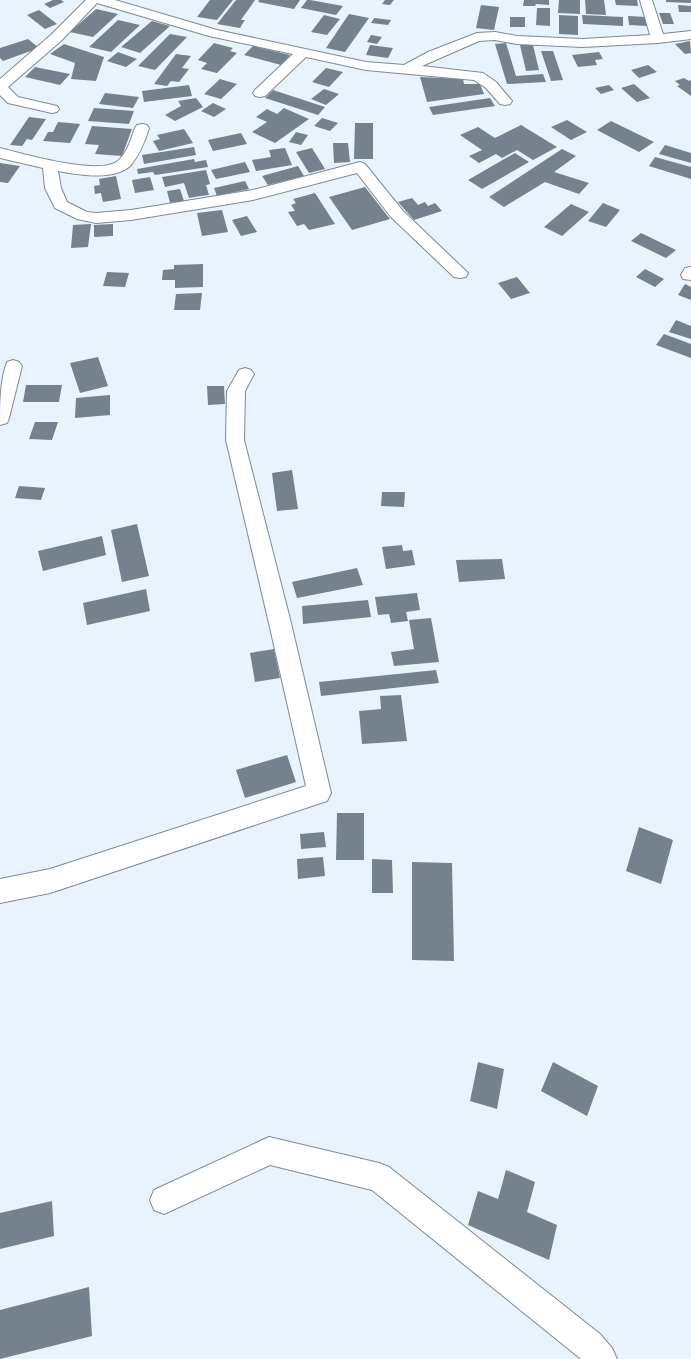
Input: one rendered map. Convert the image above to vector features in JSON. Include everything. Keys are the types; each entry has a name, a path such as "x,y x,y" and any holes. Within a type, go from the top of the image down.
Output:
{"street":[{"path":"52,109 13,100 0,86 57,37 93,0"},
{"path":"101,0 214,32 366,66 406,68 478,76 491,85 505,101"},
{"path":"646,0 658,39"},
{"path":"406,68 434,54 477,37 495,36 517,40 583,43 658,39 691,35"},
{"path":"260,92 304,52"},
{"path":"0,153 50,166 70,169 109,171 121,166 130,157 142,128"},
{"path":"50,166 53,188 61,205 83,216 96,218 131,215 253,194 315,180 360,167 397,214 460,273"},
{"path":"0,418 14,366"},
{"path":"0,891 50,880 319,793 279,619 235,440 236,391 245,374"},
{"path":"164,1200 268,1151 379,1178 589,1345 601,1359"}],"building":[{"path":"53,0 61,0 64,2 50,8 44,4"},
{"path":"210,0 233,0 217,20 197,17"},
{"path":"236,0 255,0 241,20 245,20 240,28 217,24"},
{"path":"259,0 300,0 294,9 258,2"},
{"path":"307,0 343,6 336,15 301,8"},
{"path":"385,0 394,0 390,5 382,4"},
{"path":"524,0 549,0 549,5 536,4 535,6 523,6"},
{"path":"559,0 580,0 580,14 558,13"},
{"path":"585,0 604,0 606,15 586,14"},
{"path":"615,0 637,0 638,6 616,5"},
{"path":"666,0 691,0 691,3 666,2"},
{"path":"481,5 499,7 494,30 476,28"},
{"path":"678,5 691,6 691,12 679,12"},
{"path":"537,8 550,8 550,26 536,25"},
{"path":"96,9 118,14 93,37 70,32"},
{"path":"39,10 57,24 45,29 27,15"},
{"path":"659,13 670,13 674,24 663,24"},
{"path":"349,14 369,18 345,52 326,48"},
{"path":"324,15 340,19 327,35 311,32"},
{"path":"559,15 578,16 578,35 559,34"},
{"path":"582,15 623,17 623,26 583,24"},
{"path":"628,16 646,17 648,26 629,25"},
{"path":"510,17 525,17 525,27 510,27"},
{"path":"374,18 391,20 388,25 371,23"},
{"path":"118,20 140,25 111,52 89,47"},
{"path":"152,21 170,26 140,53 121,47"},
{"path":"170,34 187,37 155,70 138,66"},
{"path":"371,35 382,37 377,44 367,42"},
{"path":"28,39 39,48 3,61 0,58 0,48"},
{"path":"690,41 691,53 685,54 675,44"},
{"path":"214,43 233,48 230,51 237,53 217,73 201,69 207,63 198,60"},
{"path":"506,43 516,76 543,74 546,82 507,84 495,44"},
{"path":"64,44 104,57 96,81 71,79 75,63 50,54"},
{"path":"370,45 393,48 388,58 366,55"},
{"path":"520,45 533,45 539,70 526,71"},
{"path":"253,46 290,55 281,65 244,55"},
{"path":"541,51 553,51 563,80 551,81"},
{"path":"118,52 137,59 126,67 107,61"},
{"path":"599,52 603,59 595,60 597,65 578,67 572,55"},
{"path":"176,54 191,56 182,68 189,69 179,82 171,81 167,86 154,84"},
{"path":"648,65 657,72 639,78 631,70"},
{"path":"35,67 70,74 60,85 25,77"},
{"path":"326,68 343,72 329,87 312,82"},
{"path":"420,77 463,79 464,84 480,84 484,94 427,102"},
{"path":"684,78 689,81 691,80 691,96 677,86 680,85 675,81"},
{"path":"220,79 237,84 221,99 204,94"},
{"path":"634,84 650,98 637,102 621,88"},
{"path":"189,85 192,96 144,102 142,91"},
{"path":"609,85 614,90 601,94 595,88"},
{"path":"324,89 339,94 326,105 311,99"},
{"path":"273,90 325,107 318,115 265,98"},
{"path":"105,93 139,97 133,108 99,104"},
{"path":"196,98 203,107 175,121 165,115 181,106 178,101"},
{"path":"490,98 495,106 433,115 429,107"},
{"path":"213,103 226,109 214,117 201,111"},
{"path":"94,108 134,111 129,124 88,121"},
{"path":"284,108 309,119 275,143 252,132 267,122 256,117 267,109 277,114"},
{"path":"29,117 46,119 32,140 27,139 22,146 10,145"},
{"path":"322,118 338,123 330,131 314,126"},
{"path":"567,120 587,132 571,140 551,127"},
{"path":"611,121 654,142 639,152 597,130"},
{"path":"58,122 80,124 70,143 43,141 48,132 53,132"},
{"path":"355,123 373,123 373,159 354,159"},
{"path":"521,125 557,147 533,160 517,150 502,158 496,154 479,163 469,156 482,150 460,135 478,127 495,138"},
{"path":"92,126 132,129 122,156 95,154 99,145 85,144"},
{"path":"184,129 193,143 159,151 153,141 160,139 157,135"},
{"path":"296,132 308,135 301,145 289,142"},
{"path":"241,133 247,144 213,151 208,140"},
{"path":"333,143 348,143 350,162 334,163"},
{"path":"665,145 691,153 691,163 659,154"},
{"path":"194,147 196,155 144,164 142,155"},
{"path":"285,148 292,165 256,171 252,160 271,157 269,150"},
{"path":"312,148 325,169 309,173 296,152"},
{"path":"562,149 576,156 554,172 589,183 579,194 545,182 504,207 489,197"},
{"path":"515,153 529,162 482,189 468,180"},
{"path":"655,157 691,167 691,179 649,166"},
{"path":"194,159 195,162 206,160 208,167 155,175 153,172 138,174 137,169"},
{"path":"245,162 250,172 216,179 211,170"},
{"path":"0,163 20,166 8,183 0,182"},
{"path":"298,166 304,176 268,185 262,176"},
{"path":"206,170 210,184 206,185 209,195 189,198 184,183 165,187 162,177"},
{"path":"116,176 121,199 103,202 101,193 95,194 94,186 100,185 99,179"},
{"path":"150,177 154,190 135,193 132,180"},
{"path":"245,181 249,189 217,196 214,188"},
{"path":"365,187 390,219 352,230 329,197"},
{"path":"180,189 184,201 170,203 167,191"},
{"path":"315,193 335,224 309,230 304,224 297,226 288,212 295,211 291,205 296,203 293,199"},
{"path":"412,198 418,205 425,202 428,206 435,203 442,211 414,220 398,202"},
{"path":"603,203 620,210 606,227 588,221"},
{"path":"571,204 589,212 562,236 544,227"},
{"path":"222,210 228,232 202,236 197,213"},
{"path":"247,216 257,232 241,236 232,220"},
{"path":"91,224 88,247 71,248 73,225"},
{"path":"113,224 113,236 94,237 94,225"},
{"path":"641,233 676,250 666,258 631,241"},
{"path":"203,264 203,287 175,288 175,280 162,280 163,270 174,269 174,265"},
{"path":"645,269 664,279 655,287 636,277"},
{"path":"107,272 129,273 125,287 103,286"},
{"path":"517,277 530,293 511,299 498,283"},
{"path":"685,284 691,287 691,300 678,295"},
{"path":"202,293 200,310 174,310 176,294"},
{"path":"676,320 691,326 691,339 669,332"},
{"path":"664,334 691,344 691,358 656,345"},
{"path":"98,357 108,386 80,393 70,363"},
{"path":"26,385 62,385 59,402 23,402"},
{"path":"207,386 224,386 225,404 208,405"},
{"path":"110,395 110,415 75,418 76,398"},
{"path":"35,422 58,422 52,440 29,439"},
{"path":"292,470 298,509 277,511 272,473"},
{"path":"19,486 45,488 41,500 15,498"},
{"path":"382,492 405,492 404,507 381,506"},
{"path":"137,524 149,576 122,582 111,530"},
{"path":"102,536 106,555 43,571 38,551"},
{"path":"402,545 403,551 412,550 415,565 386,569 382,547"},
{"path":"502,559 505,579 459,582 456,560"},
{"path":"357,568 363,585 297,598 292,582"},
{"path":"146,589 150,611 87,625 83,603"},
{"path":"417,593 420,610 406,612 408,621 391,623 389,614 378,615 375,597"},
{"path":"368,600 371,617 303,624 302,606"},
{"path":"431,618 439,662 394,666 391,652 414,649 409,620"},
{"path":"274,649 280,678 255,682 250,653"},
{"path":"436,670 439,683 321,696 319,682"},
{"path":"401,695 407,741 362,744 359,711 381,709 380,696"},
{"path":"287,755 296,782 245,798 236,770"},
{"path":"337,813 364,813 364,860 336,860"},
{"path":"639,827 673,840 661,884 626,871"},
{"path":"324,832 326,847 301,849 300,834"},
{"path":"323,857 325,876 298,879 297,859"},
{"path":"372,859 392,860 393,893 372,893"},
{"path":"412,862 452,863 454,961 412,960"},
{"path":"478,1062 504,1069 497,1109 470,1101"},
{"path":"553,1062 598,1086 587,1116 541,1091"},
{"path":"506,1170 535,1182 527,1212 557,1225 549,1260 468,1225 478,1191 498,1199"},
{"path":"52,1201 54,1236 0,1249 0,1213"},
{"path":"89,1287 92,1336 0,1359 0,1310"}]}
